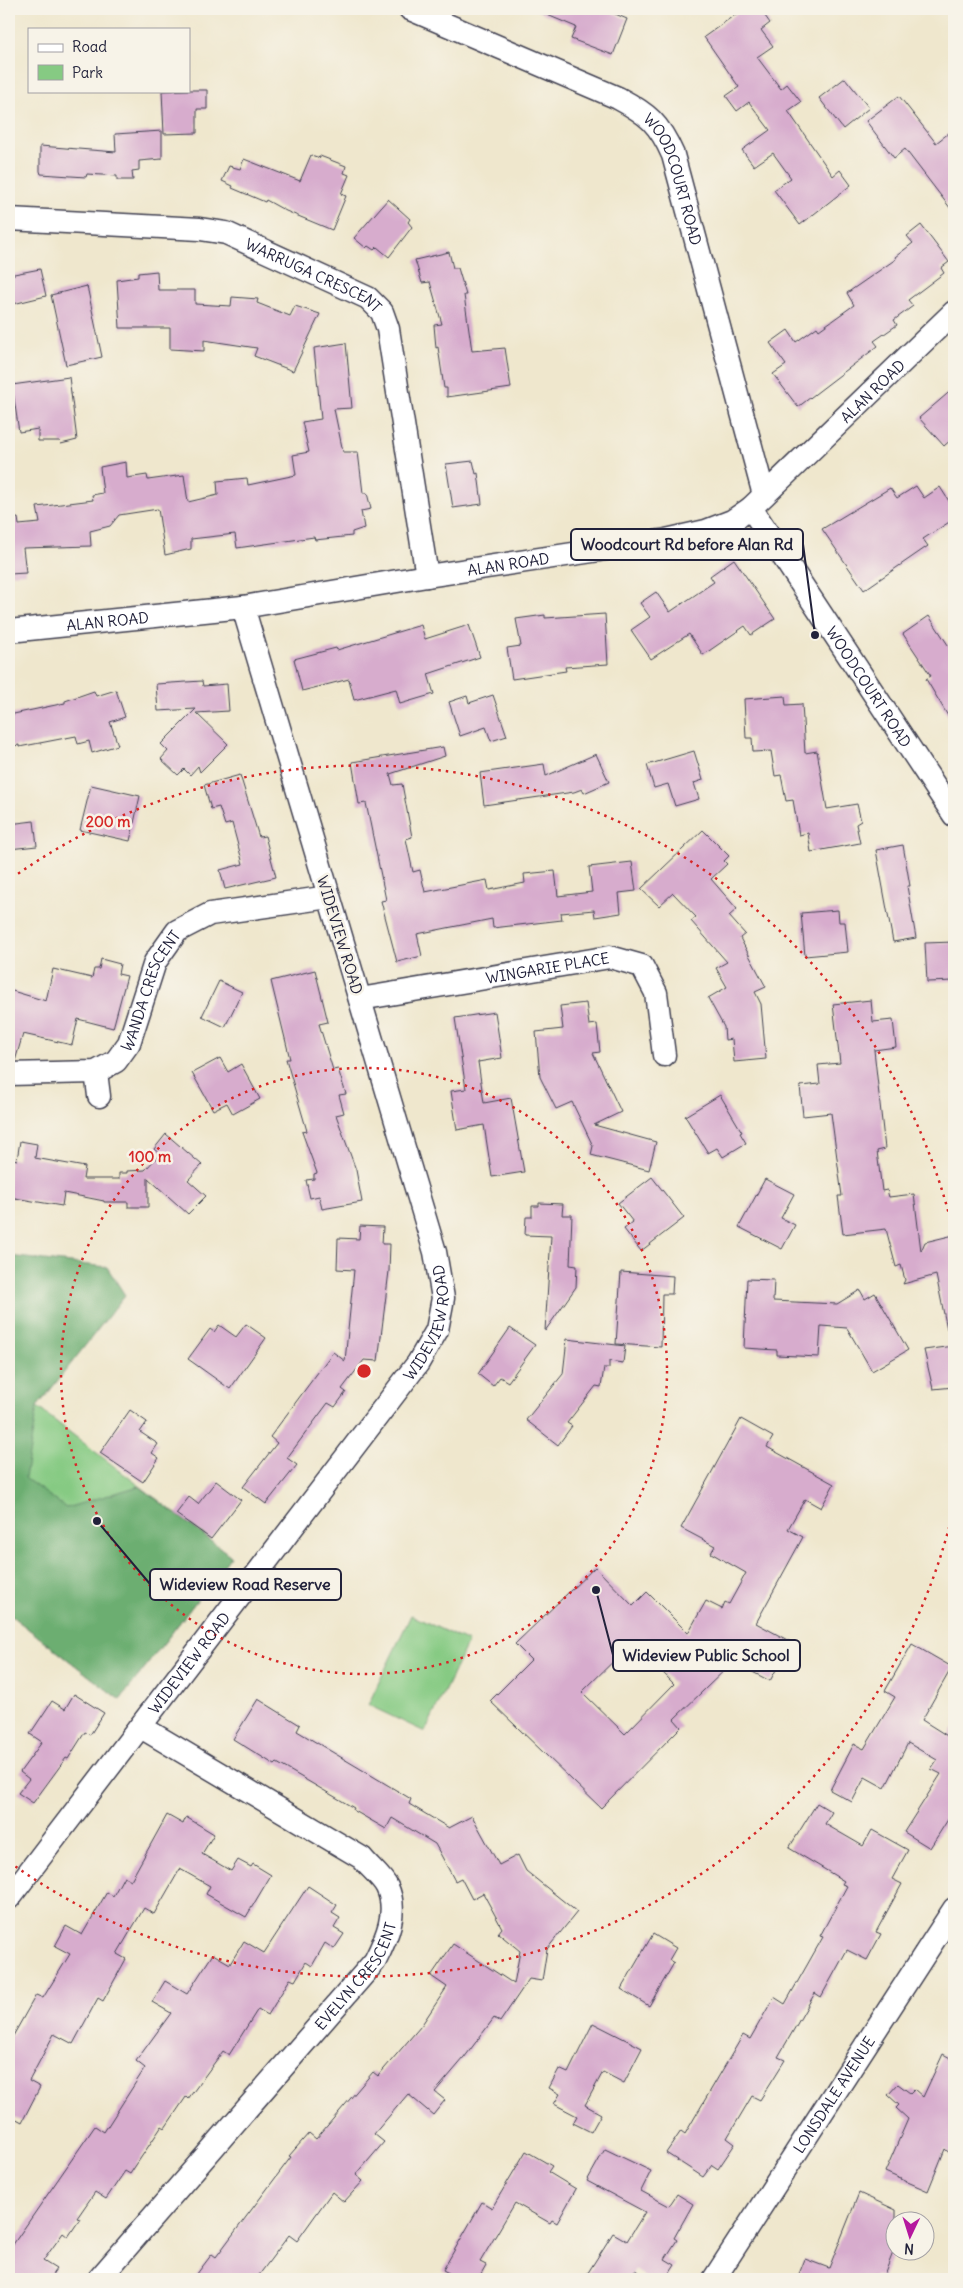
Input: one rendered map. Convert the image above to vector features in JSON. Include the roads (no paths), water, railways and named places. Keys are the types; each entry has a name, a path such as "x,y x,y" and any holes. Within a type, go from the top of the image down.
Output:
{"street":[{"name":"WOODCOURT ROAD","path":"410,9 618,98 643,111 663,133 673,155 758,501 954,815"},
{"name":"WARRUGA CRESCENT","path":"9,219 200,229 226,233 368,298 382,312 388,330 427,576"},
{"name":"ALAN ROAD","path":"9,631 243,607 706,531 732,521 758,501 954,312"},
{"name":"WIDEVIEW ROAD","path":"9,1898 418,1363 437,1330 443,1298 435,1252 243,607"},
{"name":"WANDA CRESCENT","path":"9,1074 96,1072 116,1061 129,1043 155,962 177,930 210,914 328,897"},
{"name":"WINGARIE PLACE","path":"360,999 610,957 642,966 656,993 664,1055"},
{"path":"96,1072 99,1096"},
{"name":"EVELYN CRESCENT","path":"99,2279 375,1961 388,1934 392,1909 387,1887 362,1858 140,1727"},
{"name":"LONSDALE AVENUE","path":"714,2279 954,1908"}],"place":[{"name":"Woodcourt Rd before Alan Rd","path":"815,635"},
{"name":"Wideview Road Reserve","path":"97,1521"},
{"name":"Wideview Public School","path":"596,1590"}]}
